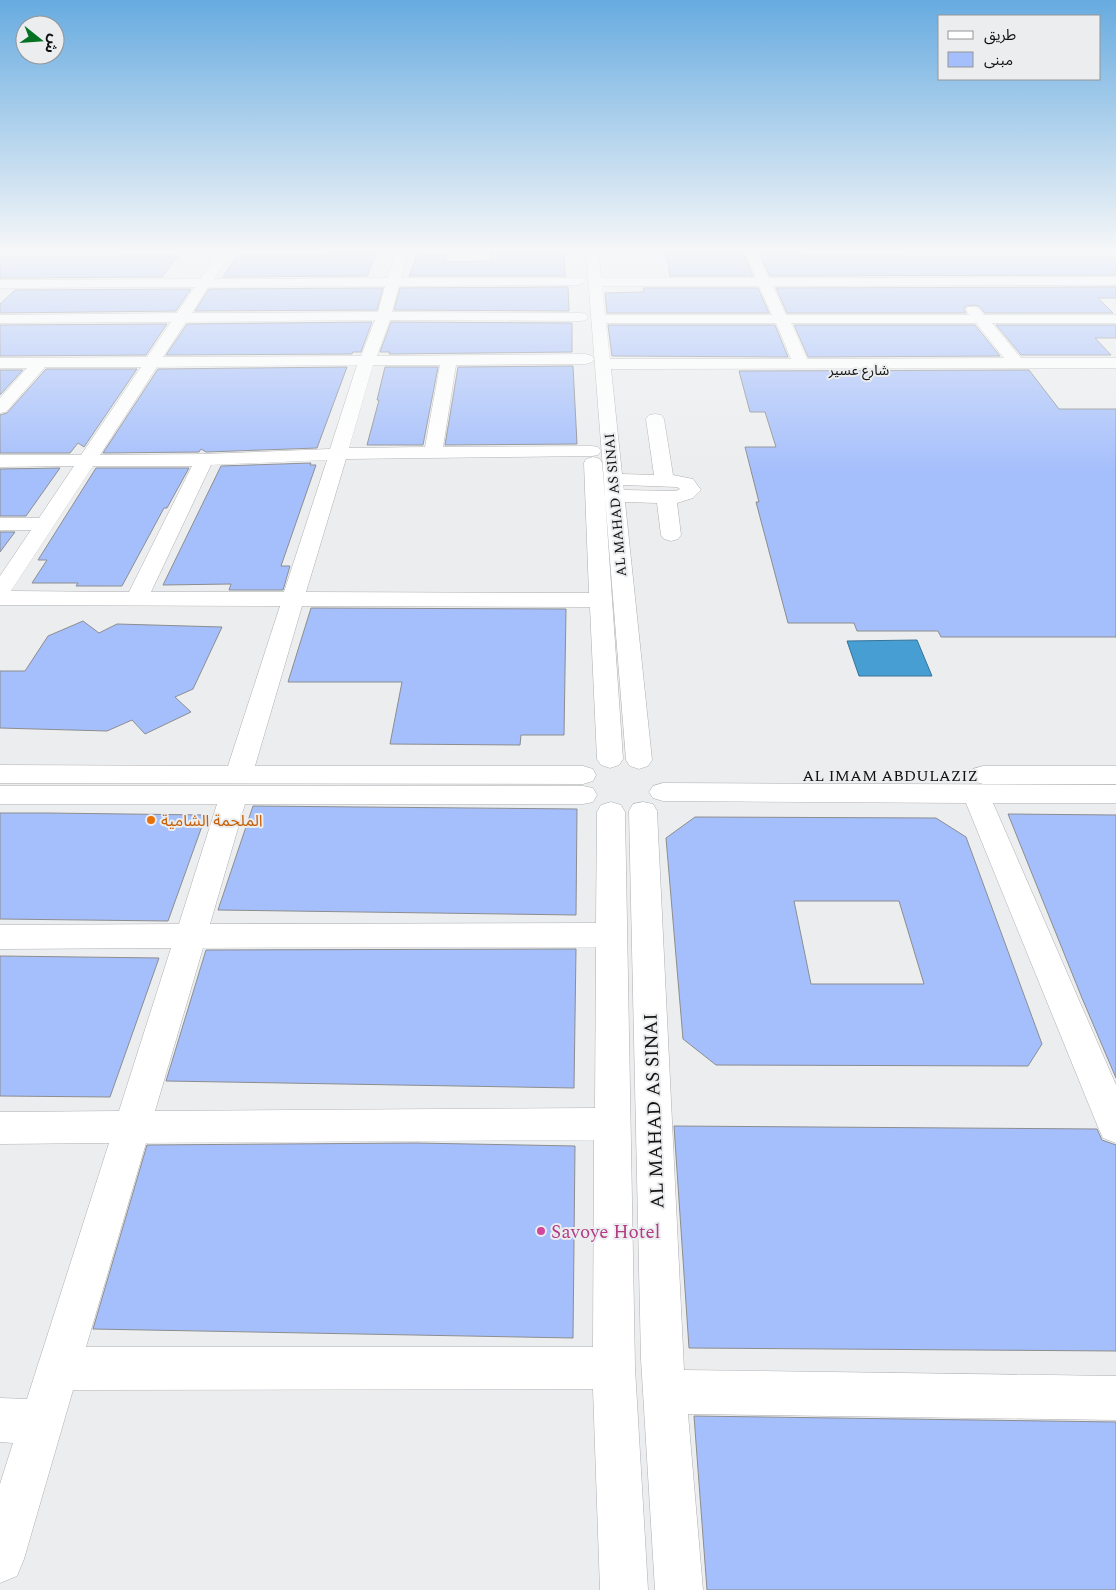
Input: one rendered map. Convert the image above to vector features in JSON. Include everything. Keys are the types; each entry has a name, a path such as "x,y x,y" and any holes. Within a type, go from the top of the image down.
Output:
{"street":[{"path":"0,592 177,324"},
{"path":"0,1559 337,454 367,360 381,324"},
{"name":"AL MAHAD AS SINAI","path":"590,324 613,488 639,760"},
{"path":"783,324 801,364"},
{"path":"984,324 1016,363"},
{"path":"433,452 449,360"},
{"path":"0,363 449,360 597,364"},
{"path":"0,408 40,363"},
{"name":"شارع عسير","path":"597,364 1116,363"},
{"name":"AL MAHAD AS SINAI","path":"597,364 592,451 610,759"},
{"name":"شارع عسير","path":"597,364 1116,370"},
{"path":"655,419 671,535"},
{"path":"0,461 204,460 337,454 592,451"},
{"path":"137,598 204,460"},
{"path":"613,488 665,488"},
{"path":"0,524 45,524"},
{"path":"0,598 600,600"},
{"path":"624,793 595,761 633,757 639,760 624,793 612,935 614,1368 624,1590"},
{"path":"0,774 236,785 624,793 1116,794"},
{"name":"AL IMAM ABDULAZIZ","path":"624,793 1116,775"},
{"path":"0,795 236,785"},
{"name":"AL MAHAD AS SINAI","path":"624,793 679,1590"},
{"path":"976,794 1112,1108"},
{"path":"0,937 612,935"},
{"path":"0,1128 612,1124"},
{"path":"58,1369 614,1368"},
{"path":"665,1392 1116,1398"},
{"path":"0,1420 42,1422"}],"water":[{"path":"917,640 932,676 859,676 847,641"}],"building":[{"path":"167,324 146,355 0,356 0,325"},
{"path":"187,324 371,324 361,352 353,352 352,354 166,355"},
{"path":"390,324 572,324 572,352 389,354 390,352 380,352"},
{"path":"608,325 775,325 788,357 612,356"},
{"path":"794,325 975,325 1000,356 808,357"},
{"path":"996,325 1116,325 1116,338 1095,338 1111,355 1021,355"},
{"path":"573,366 577,444 445,445 458,367"},
{"path":"347,367 317,448 206,452 201,449 199,452 103,453 158,369"},
{"path":"385,367 438,367 423,445 367,445 379,400 377,400"},
{"path":"46,369 137,369 84,447 78,443 70,453 0,453 0,415 7,413"},
{"path":"0,370 23,370 0,395"},
{"path":"1029,370 1059,409 1116,409 1116,637 941,637 938,631 857,631 854,623 788,623 756,502 759,502 745,447 776,447 765,412 750,412 739,371"},
{"path":"311,463 310,465 316,465 281,566 290,566 283,590 229,590 231,584 163,585 221,466"},
{"path":"60,468 26,516 0,516 0,469"},
{"path":"96,468 189,468 167,508 164,508 122,586 76,586 78,583 32,583 47,560 38,560"},
{"path":"0,532 15,532 0,552"},
{"path":"311,608 566,609 564,735 521,735 520,745 390,744 402,682 288,682"},
{"path":"83,621 99,633 117,624 222,627 193,689 175,697 191,712 145,734 132,720 107,731 0,728 0,671 25,671 48,636"},
{"path":"253,806 577,809 576,915 218,910"},
{"path":"0,813 206,815 168,921 0,919"},
{"path":"1008,814 1116,815 1116,1078 1082,998"},
{"path":"695,817 936,818 966,837 1042,1044 1028,1066 716,1065 683,1039 666,838","holes":["794,901 899,901 924,984 811,984"]},
{"path":"576,949 574,1088 166,1081 206,950"},
{"path":"0,956 159,958 110,1097 0,1096"},
{"path":"674,1126 1097,1129 1102,1140 1116,1145 1116,1351 689,1348"},
{"path":"416,1143 575,1146 573,1338 93,1329 147,1145"},
{"path":"694,1416 1116,1422 1116,1590 707,1590"}],"place":[{"name":"الملحمة الشامية","path":"151,820"},
{"name":"Savoye Hotel","path":"541,1231"}]}
